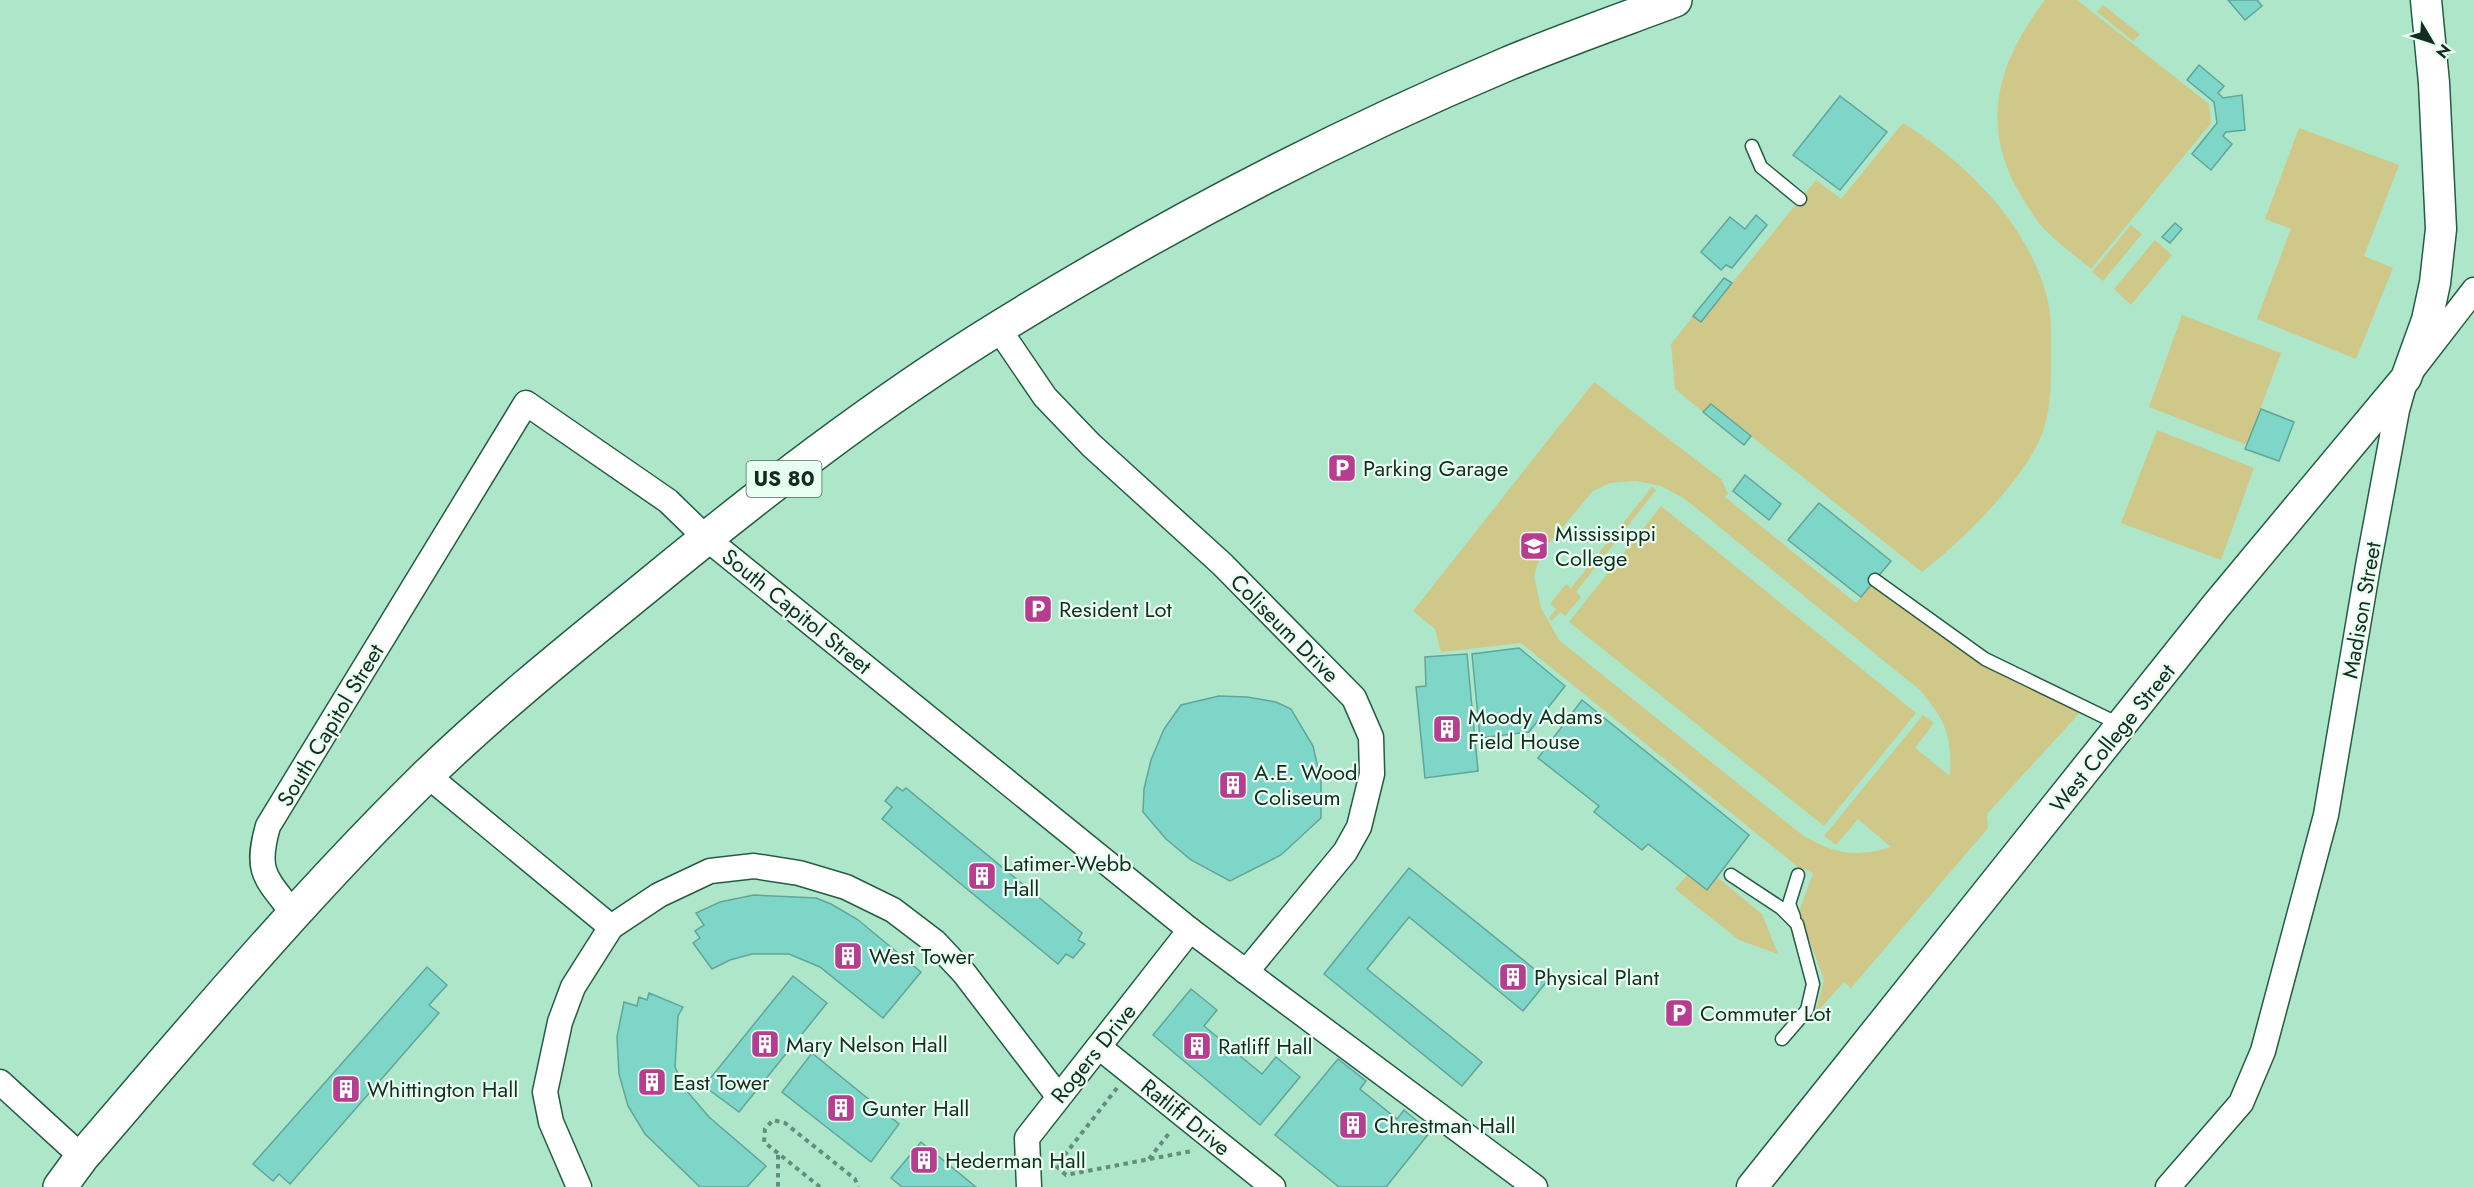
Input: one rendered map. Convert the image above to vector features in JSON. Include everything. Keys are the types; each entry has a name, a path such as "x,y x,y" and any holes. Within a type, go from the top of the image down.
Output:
{"main road":[{"name":"US 80","path":"60,1187 82,1157 293,913 427,775 546,668 706,538 861,419 998,328 1208,206 1356,131 1508,63 1675,0"}],"street":[{"name":"Madison Street","path":"2168,1187 2241,1103 2263,1051 2326,815 2390,438 2406,378 2427,320 2441,229 2434,83 2426,0"},
{"name":"West College Street","path":"1752,1187 2216,606 2406,378 2474,290"},
{"name":"Coliseum Drive","path":"998,328 1045,396 1083,437 1222,564 1354,698 1371,737 1372,774 1359,827 1345,852 1246,972"},
{"name":"South Capitol Street","path":"293,913 264,876 261,852 268,826 526,403 668,501 706,538 1190,930 1535,1187"},
{"path":"427,775 611,927"},
{"path":"579,1187 551,1122 545,1092 560,1022 573,987 611,927 659,895 710,871 754,866 799,873 846,887 893,910 935,942 964,973 1058,1096"},
{"name":"Rogers Drive","path":"1029,1187 1027,1138 1190,930"},
{"name":"Ratliff Drive","path":"1099,1047 1273,1187"},
{"path":"0,1082 82,1157"}],"lane":[{"path":"1752,146 1761,167 1800,199"},
{"path":"1875,580 1985,659 2122,725"},
{"path":"1731,875 1781,908 1797,924"},
{"path":"1782,1039 1807,1010 1813,984 1797,924 1789,904 1798,875"}],"path":[{"path":"1123,1080 1056,1166 1066,1175 1198,1149"},
{"path":"820,1187 764,1142 765,1129 773,1120 785,1123 792,1128 855,1179 858,1187"},
{"path":"1148,1159 1178,1123"},
{"path":"778,1155 778,1187"}],"shaded area":[{"path":"2045,0 2077,0 2209,104 2211,123 2091,269 2050,235 2034,217 2007,166 2000,141 1998,117 2000,93 2006,69 2029,23"},
{"path":"2103,5 2140,34 2133,41 2097,12"},
{"path":"1903,123 1971,176 2009,220 2038,270 2047,297 2051,328 2049,403 2044,428 2036,446 2010,486 1974,526 1922,572 1711,404 1703,412 1675,389 1671,344 1693,316 1701,321 1816,180 1841,199"},
{"path":"2299,128 2399,165 2364,256 2393,268 2356,359 2257,319 2291,229 2265,219"},
{"path":"2131,225 2142,234 2103,281 2092,272"},
{"path":"2155,240 2172,255 2131,305 2114,289"},
{"path":"2182,315 2281,353 2247,445 2149,407"},
{"path":"1594,382 1721,479 1728,494 1725,497 1856,603 1875,580 1985,659 2082,707 2076,717 1987,814 1988,828 1851,988 1844,982 1815,1014 1824,980 1799,912 1813,873 1798,867 1521,643 1441,652 1435,629 1413,611","holes":["1636,481 1661,486 1685,499 1921,691 1942,721 1950,750 1950,776 1915,748 1934,723 1923,715 1824,836 1836,845 1858,819 1891,847 1866,852 1844,852 1824,846 1801,834 1559,640 1541,608 1534,576 1541,553 1593,491 1609,483"]},
{"path":"2157,430 2254,468 2221,560 2121,523"},
{"path":"1652,487 1656,490 1576,592 1581,597 1565,616 1560,612 1552,621 1549,618 1556,609 1550,604 1566,584 1571,588"},
{"path":"1661,506 1916,713 1824,826 1569,622"},
{"path":"1687,875 1707,890 1717,877 1762,914 1778,954 1739,940 1675,889"}],"building":[{"path":"2228,0 2257,0 2262,6 2245,20"},
{"path":"2199,65 2224,86 2218,93 2223,98 2242,95 2245,130 2226,132 2223,136 2232,144 2211,170 2192,154 2217,123 2214,102 2187,80"},
{"path":"1840,96 1887,132 1840,190 1793,155"},
{"path":"1756,215 1767,225 1732,268 1726,265 1721,270 1701,252 1730,217 1745,229"},
{"path":"2175,223 2182,229 2170,243 2162,237"},
{"path":"1724,278 1732,283 1701,322 1693,316"},
{"path":"1711,404 1751,436 1744,445 1703,412"},
{"path":"2261,409 2294,422 2279,461 2245,449"},
{"path":"1745,475 1781,504 1769,520 1733,491"},
{"path":"1819,503 1891,561 1861,597 1788,540"},
{"path":"1519,648 1565,686 1529,732 1480,738 1472,654"},
{"name":"Moody Adams Field House","path":"1467,654 1478,771 1425,778 1416,687 1426,686 1425,657"},
{"name":"A.E. Wood Coliseum","path":"1219,696 1247,697 1276,702 1291,709 1313,746 1321,781 1321,818 1281,855 1230,881 1191,860 1166,839 1143,812 1144,789 1151,760 1164,729 1181,705"},
{"path":"1582,700 1749,835 1707,890 1648,844 1642,850 1594,812 1599,806 1538,758"},
{"name":"Latimer-Webb Hall","path":"897,787 903,791 906,788 1082,933 1078,940 1085,944 1073,958 1066,954 1058,964 882,819 892,807 885,801"},
{"name":"Physical Plant","path":"1409,868 1548,980 1523,1011 1409,917 1367,969 1482,1062 1462,1086 1324,974"},
{"name":"West Tower","path":"754,895 816,898 831,904 857,919 921,972 883,1018 820,967 789,954 752,954 730,960 712,969 693,943 700,938 695,931 704,925 696,913 720,902"},
{"name":"Whittington Hall","path":"427,967 447,985 429,1005 439,1013 290,1184 279,1174 273,1181 253,1164"},
{"name":"Mary Nelson Hall","path":"793,976 827,1003 739,1112 704,1086"},
{"name":"Ratliff Hall","path":"1191,989 1217,1010 1204,1026 1262,1074 1276,1057 1300,1077 1260,1125 1153,1035"},
{"name":"East Tower","path":"649,993 683,1007 678,1016 675,1067 686,1090 709,1117 766,1166 747,1187 700,1187 645,1134 628,1106 619,1074 617,1037 624,1002 637,1006 639,997 647,1000"},
{"name":"Gunter Hall","path":"812,1053 899,1124 871,1162 782,1092"},
{"name":"Chrestman Hall","path":"1338,1059 1366,1081 1360,1089 1397,1119 1404,1110 1430,1132 1386,1187 1339,1187 1275,1135"},
{"name":"Hederman Hall","path":"921,1142 976,1187 902,1187 891,1178"}],"place":[{"name":"Parking Garage","path":"1342,468"},
{"name":"Mississippi College","path":"1534,546"},
{"name":"Resident Lot","path":"1038,609"},
{"name":"Moody Adams Field House","path":"1447,729"},
{"name":"A.E. Wood Coliseum","path":"1233,785"},
{"name":"Latimer-Webb Hall","path":"982,876"},
{"name":"West Tower","path":"848,956"},
{"name":"Physical Plant","path":"1513,977"},
{"name":"Commuter Lot","path":"1679,1013"},
{"name":"Mary Nelson Hall","path":"765,1044"},
{"name":"Ratliff Hall","path":"1197,1046"},
{"name":"East Tower","path":"652,1082"},
{"name":"Whittington Hall","path":"346,1089"},
{"name":"Gunter Hall","path":"841,1108"},
{"name":"Chrestman Hall","path":"1353,1125"},
{"name":"Hederman Hall","path":"924,1160"}]}
